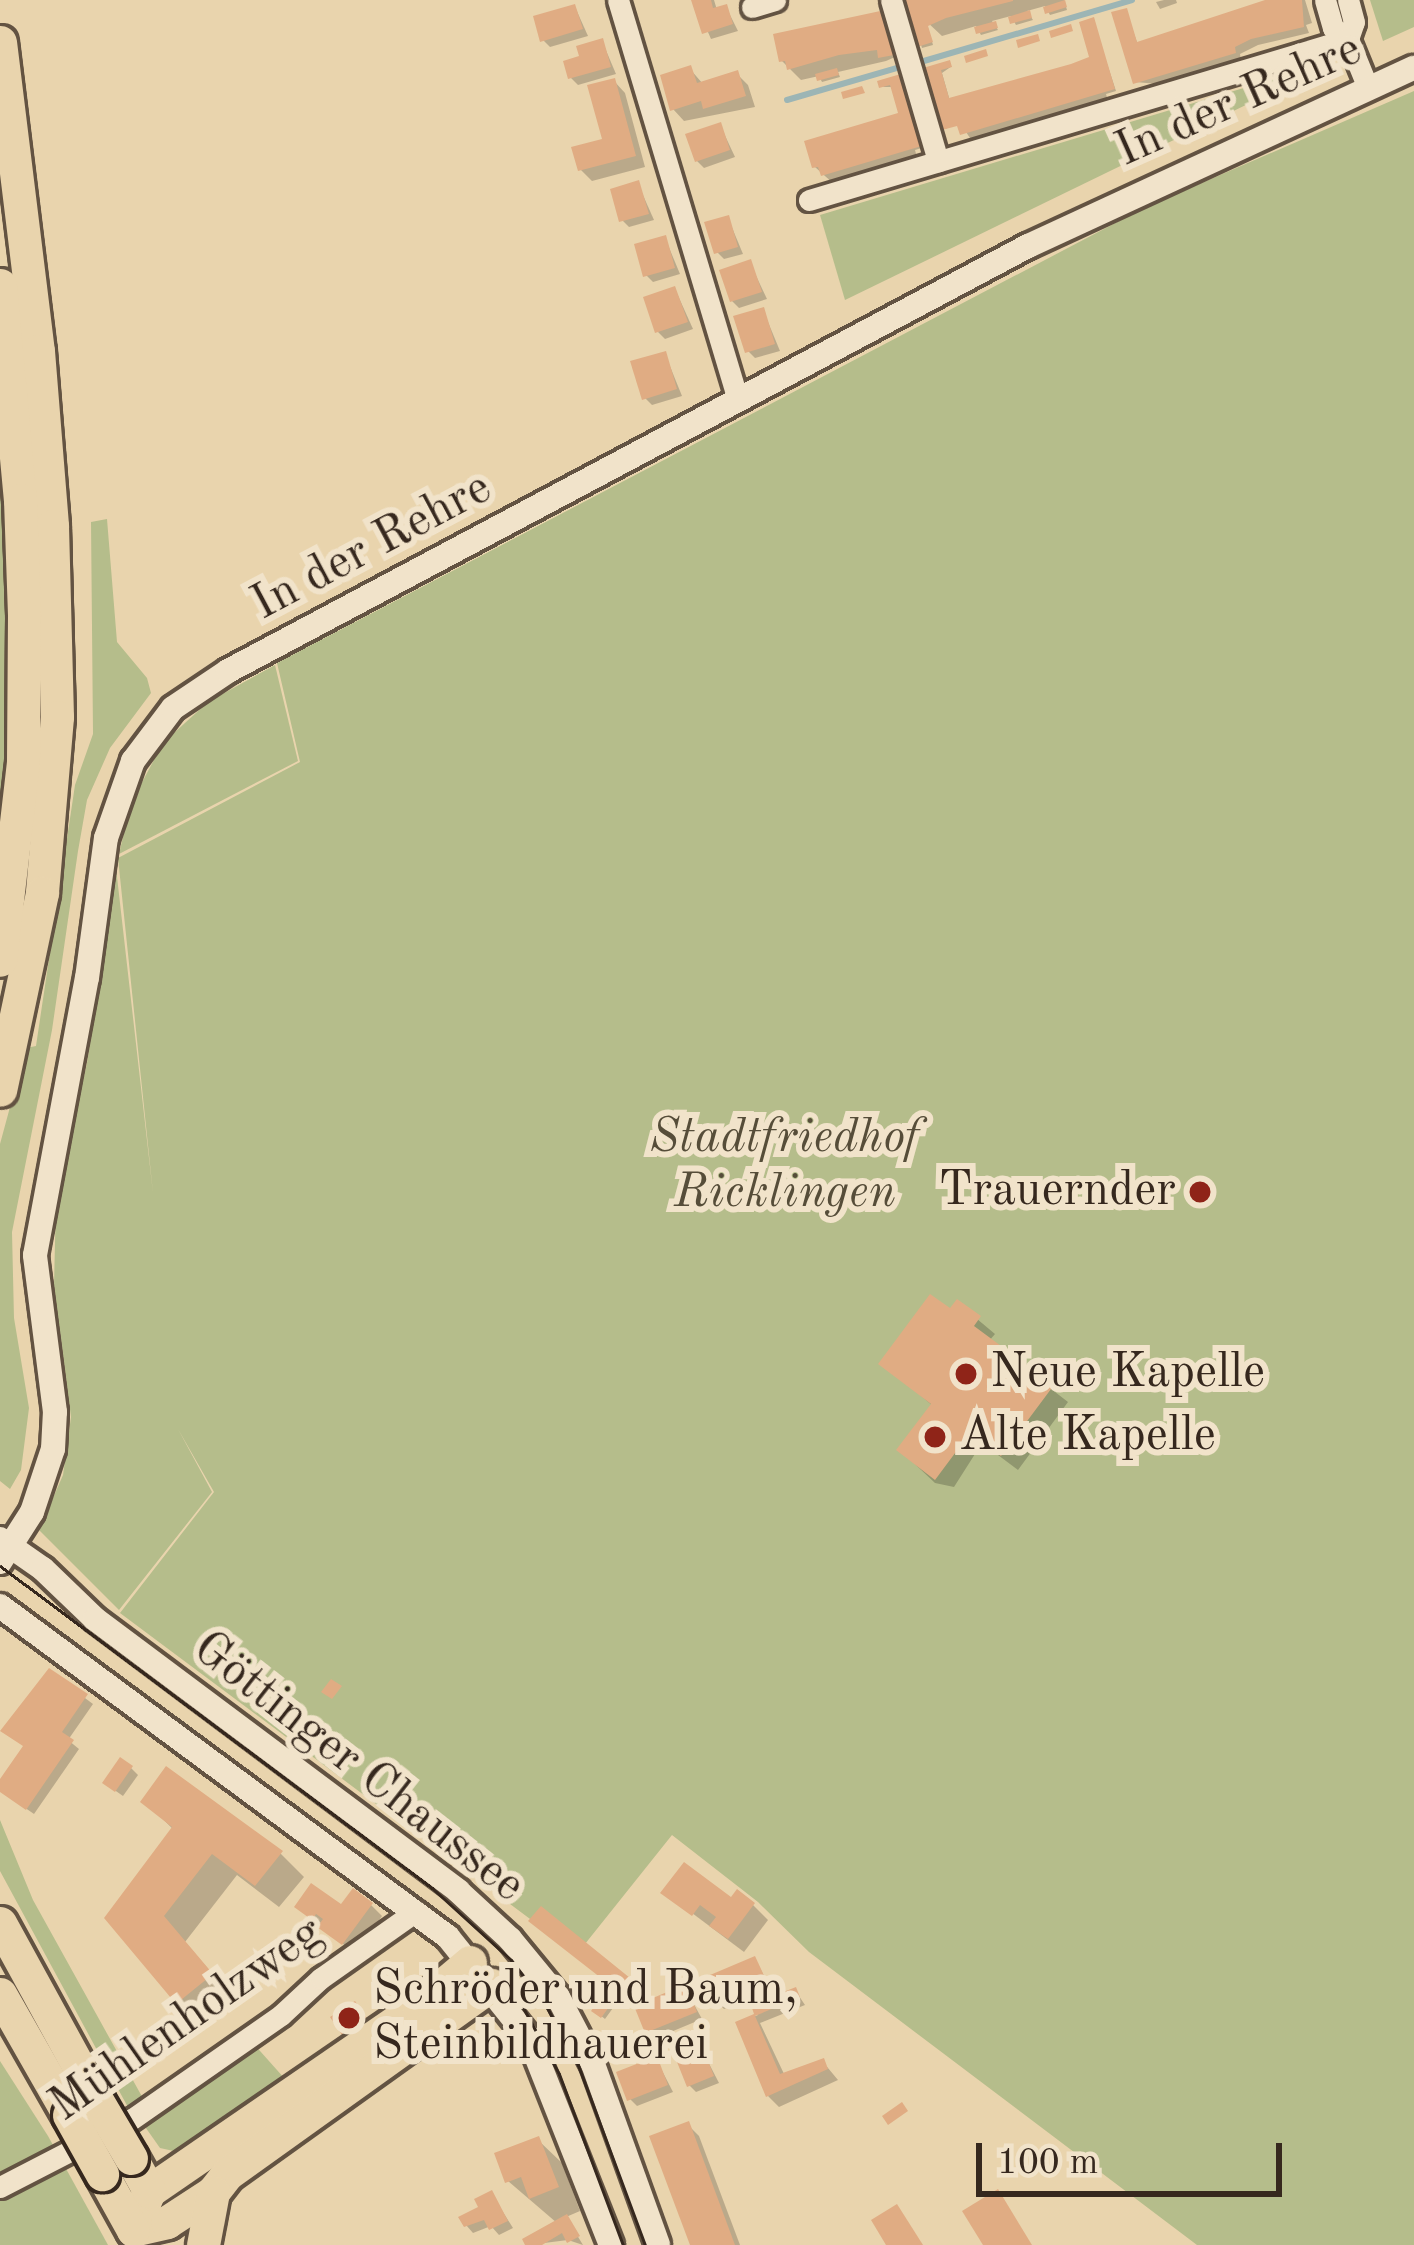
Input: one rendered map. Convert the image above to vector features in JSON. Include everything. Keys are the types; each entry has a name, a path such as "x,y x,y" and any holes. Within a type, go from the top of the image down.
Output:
{"main road":[{"path":"0,42 42,395 52,526 57,717 43,893 0,1090"},
{"path":"0,286 20,500 24,617 23,762 0,960"},
{"path":"1,1926 84,2108 117,2166 136,2237"},
{"path":"136,2237 149,2192 418,2006 480,1973"},
{"path":"136,2237 173,2233 227,2174 480,1973"},
{"path":"0,1994 84,2108"},
{"path":"117,2166 149,2192 173,2233"},
{"path":"203,2245 213,2192"}],"street":[{"path":"618,0 738,400"},
{"path":"752,7 776,0"},
{"path":"891,0 938,161"},
{"path":"1325,0 1333,28 1348,39 1368,88"},
{"path":"1348,0 1354,22 1348,39"},
{"path":"808,200 1348,39"},
{"name":"In der Rehre","path":"4,1549 44,1485 53,1449 55,1412 35,1255 87,978 106,838 141,748 199,687 1136,193 1414,68"},
{"name":"Göttinger Chaussee","path":"4,1549 458,1891 510,1939 558,1997 593,2064 658,2245"},
{"name":"Göttinger Chaussee","path":"0,1606 416,1910 480,1973 529,2038 554,2091 611,2245"},
{"name":"Mühlenholzweg","path":"0,2187 132,2119 281,2015 321,1978 416,1910"},
{"path":"480,1973 511,1960 510,1939"}],"green space":[{"path":"1370,0 1414,0 1414,27 1383,41"},
{"path":"1322,68 845,300 820,215"},
{"name":"Stadtfriedhof Ricklingen","path":"1414,91 1414,2245 1197,2245 809,1952 758,1902 672,1835 577,1954 120,1613 214,1492 178,1429 212,1492 119,1610 39,1530 63,1475 71,1417 54,1286 56,1199 87,1063 116,868 153,1193 118,858 300,762 277,663 1144,208"},
{"path":"0,429 9,541 9,719 0,850"},
{"path":"107,519 117,642 147,678 151,693 110,748 87,800 52,1030 12,1232 14,1318 29,1408 21,1470 10,1489 0,1481 0,1144 26,1048 36,1046 75,785 93,734 91,522"},
{"path":"275,665 298,761 119,854 131,803 163,743 208,702"},
{"path":"0,1820 33,1900 145,2102 130,2111 0,1871"},
{"path":"252,2042 285,2079 178,2152 160,2148 141,2121"},
{"path":"0,2061 48,2136 108,2245 0,2245"}],"building":[{"path":"691,0 711,0 713,8 727,4 733,24 702,34"},
{"path":"903,0 1013,1 928,26 933,42 917,47"},
{"path":"1065,0 1067,7 1045,14 1043,7"},
{"path":"1265,0 1302,0 1304,27 1251,39 1235,47 1236,53 1133,84 1111,12 1127,8 1137,42"},
{"path":"575,4 583,29 540,42 533,16"},
{"path":"885,10 894,55 878,58 877,50 839,55 787,70 785,61 779,62 773,34"},
{"path":"1030,10 1032,18 1010,24 1008,17"},
{"path":"1094,17 1115,89 960,135 957,126 942,130 923,68 950,60 952,67 941,70 949,98 1071,64 1089,57 1079,22"},
{"path":"996,21 998,28 976,34 974,27"},
{"path":"1071,24 1073,31 1051,38 1049,31"},
{"path":"1038,34 1040,41 1018,48 1016,40"},
{"path":"603,38 611,67 568,79 563,61 579,56 576,46"},
{"path":"986,49 988,56 966,63 964,56"},
{"path":"691,65 697,83 738,70 746,96 703,109 701,101 670,111 660,75"},
{"path":"837,68 839,75 817,81 815,74"},
{"path":"904,73 925,145 821,176 818,167 812,168 804,141 898,113 890,85 879,88 877,81"},
{"path":"615,78 636,156 578,171 571,147 602,139 587,85"},
{"path":"862,86 865,93 843,99 841,92"},
{"path":"721,122 730,150 695,162 685,134"},
{"path":"639,180 649,214 619,222 610,189"},
{"path":"729,215 738,247 714,254 704,222"},
{"path":"666,235 675,268 643,277 634,244"},
{"path":"751,259 762,292 730,302 719,270"},
{"path":"675,286 688,322 655,333 643,297"},
{"path":"764,307 775,344 745,353 733,316"},
{"path":"666,351 677,389 642,400 630,361"},
{"name":"Neue Kapelle","path":"930,1294 950,1308 957,1299 981,1316 974,1326 1054,1385 1001,1456 970,1433 935,1480 896,1450 931,1404 878,1364"},
{"path":"49,1668 88,1694 62,1732 74,1740 26,1810 0,1792 0,1779 23,1746 0,1731"},
{"path":"331,1679 342,1686 332,1699 321,1692"},
{"path":"120,1757 133,1766 115,1792 102,1783"},
{"path":"166,1766 283,1851 255,1886 212,1854 164,1916 213,1974 176,2004 104,1918 172,1827 140,1802"},
{"path":"684,1862 731,1897 737,1889 755,1903 728,1939 709,1926 716,1917 700,1905 692,1916 660,1893"},
{"path":"311,1883 341,1904 353,1888 373,1903 342,1945 317,1927 323,1919 316,1914 312,1920 294,1907"},
{"path":"541,1906 630,1978 601,2018 591,2011 610,1985 528,1921"},
{"path":"755,1956 767,1982 714,2004 703,1978"},
{"path":"686,1984 697,2012 645,2033 634,2006"},
{"path":"796,1987 800,1997 755,2016 780,2074 824,2058 828,2069 766,2097 735,2022 754,2014 751,2005"},
{"name":"Schröder und Baum, Steinbildhauerei","path":"355,2001 367,2019 342,2035 330,2017"},
{"path":"702,2046 714,2076 687,2087 675,2057"},
{"path":"657,2056 668,2085 627,2101 616,2072"},
{"path":"902,2102 908,2111 888,2125 882,2116"},
{"path":"689,2121 735,2245 690,2245 649,2136"},
{"path":"539,2136 559,2187 529,2199 521,2177 505,2183 494,2153"},
{"path":"998,2189 1032,2245 983,2245 962,2211"},
{"path":"492,2190 508,2221 489,2230 484,2220 464,2227 458,2217 478,2207 474,2199"},
{"path":"897,2204 923,2245 886,2245 871,2220"},
{"path":"567,2214 580,2236 567,2243 562,2233 542,2245 525,2245 522,2239"}],"waterway":[{"path":"917,63 1132,0"},
{"path":"787,100 904,66"}],"tram line":[{"path":"0,1566 432,1888 511,1960 545,2004 578,2065 645,2245"},
{"path":"508,1980 559,2074 623,2245"}],"place":[{"name":"Trauernder","path":"1200,1192"},
{"name":"Neue Kapelle","path":"966,1374"},
{"name":"Alte Kapelle","path":"935,1437"},
{"name":"Schröder und Baum, Steinbildhauerei","path":"349,2018"}]}
